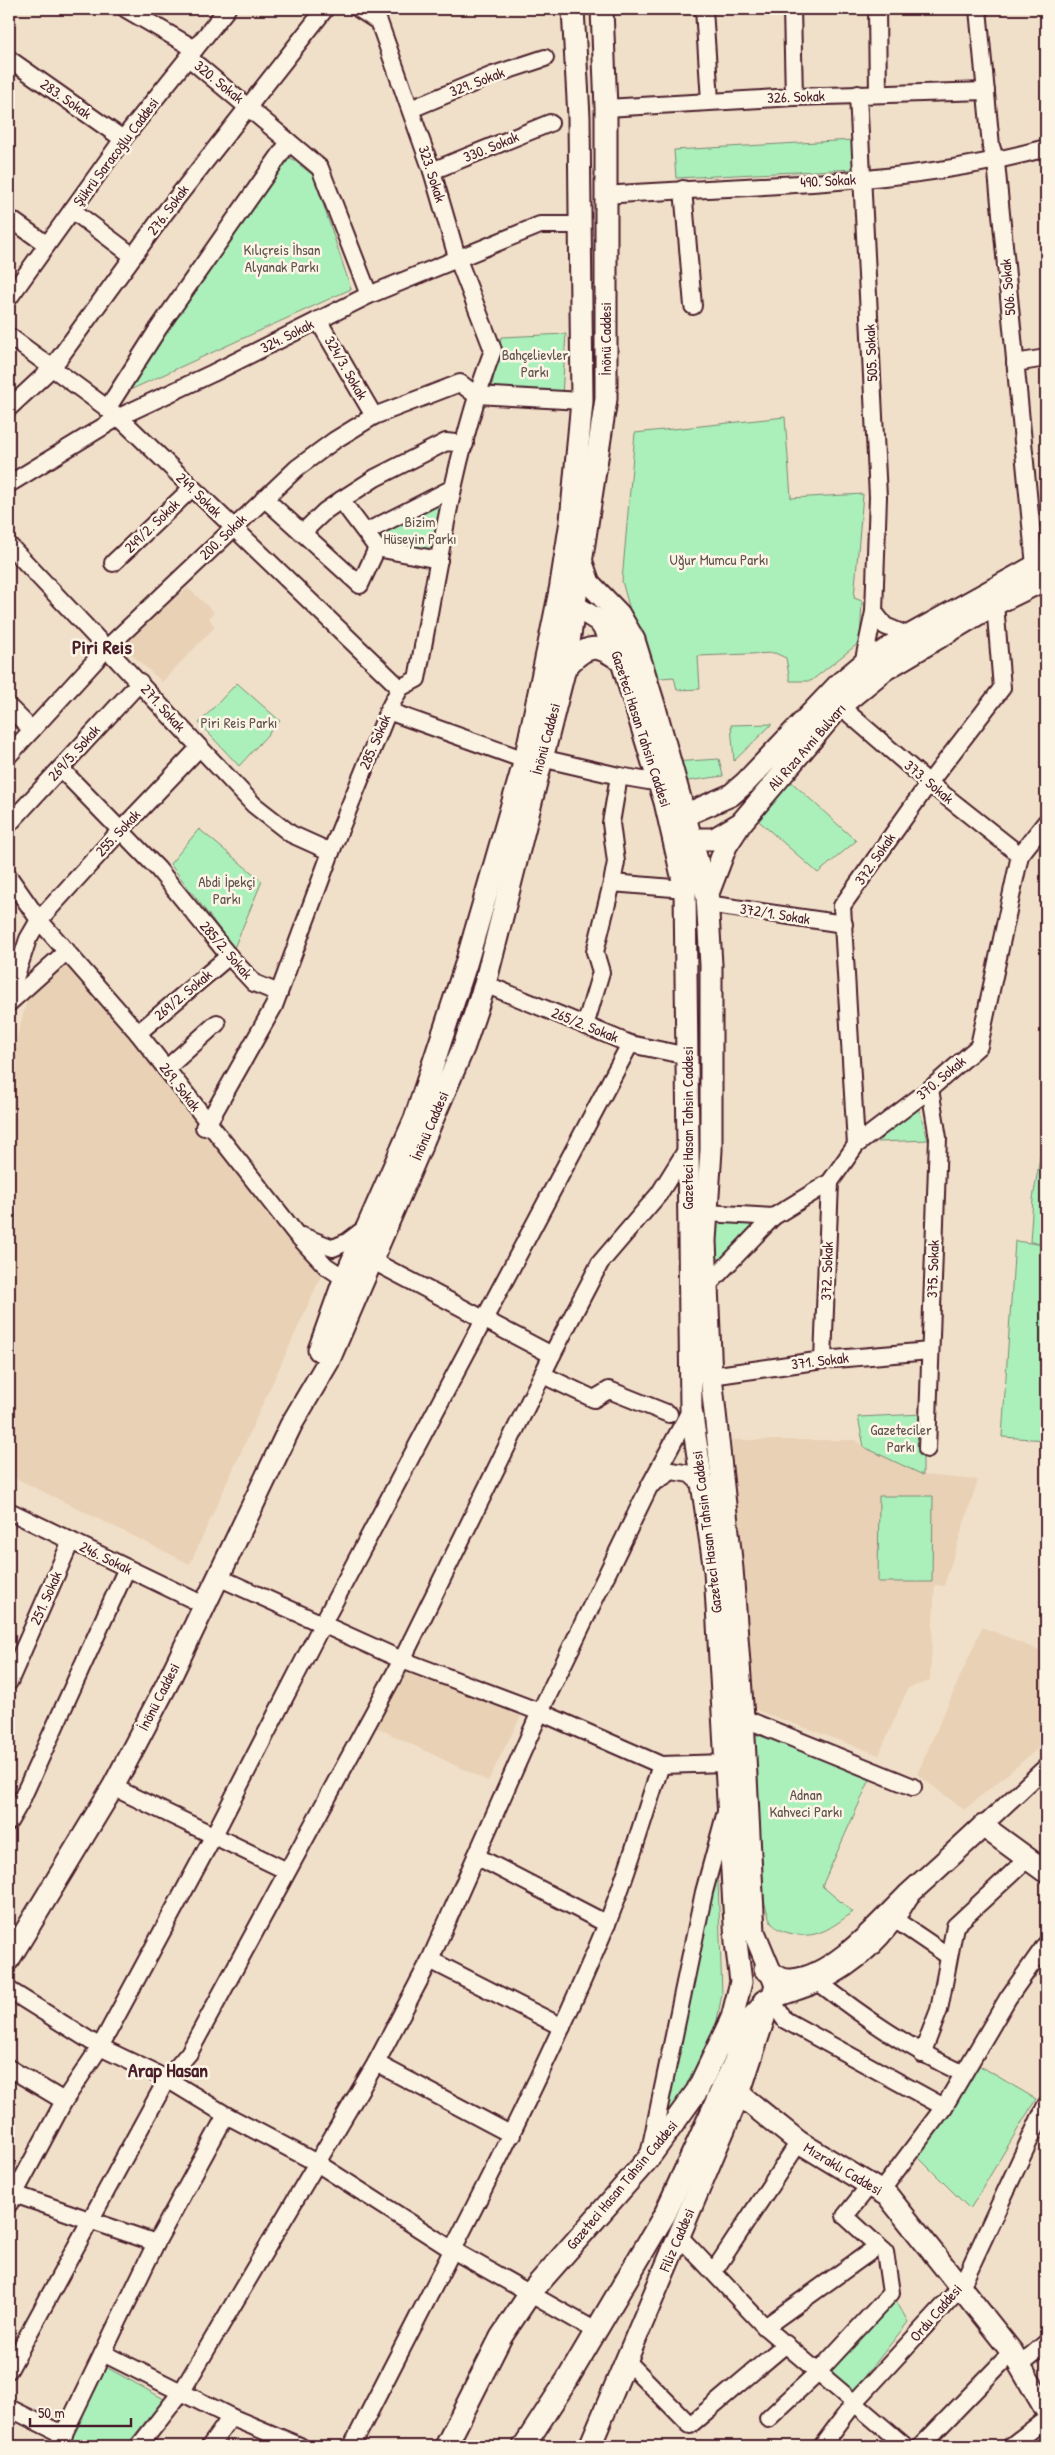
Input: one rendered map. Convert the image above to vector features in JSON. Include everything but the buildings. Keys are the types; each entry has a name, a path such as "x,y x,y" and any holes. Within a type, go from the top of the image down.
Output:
{"main road":[{"name":"İnönü Caddesi","path":"9,1959 113,1787 168,1682 291,1425 352,1284 368,1226 415,1119 533,759 565,668 571,595 571,521 582,401 579,117 573,9"},
{"name":"İnönü Caddesi","path":"352,1284 371,1260 464,1046 485,984 533,759 571,595 582,562 606,399 606,108 602,9"},
{"name":"Gazeteci Hasan Tahsin Caddesi","path":"582,562 589,583 603,600 619,614 634,640 679,794 692,811"},
{"name":"Ali Rıza Avni Bulvarı","path":"682,835 714,839 741,823 840,706 884,670 995,604 1042,568"},
{"name":"Ali Rıza Avni Bulvarı","path":"692,811 731,795 745,783 839,684 863,664 909,636 1042,568"},
{"name":"Gazeteci Hasan Tahsin Caddesi","path":"571,595 599,621 612,640 622,662 660,783 707,900 711,965 711,1150 705,1241 711,1376 732,1568 743,1718 754,1932 773,1975"},
{"path":"571,595 603,600"},
{"path":"565,668 579,652 592,647 608,651 622,662"},
{"path":"682,835 692,811"},
{"path":"707,900 726,846 741,823"},
{"name":"Gazeteci Hasan Tahsin Caddesi","path":"446,2446 501,2337 531,2292 648,2159 698,2092 729,2029 741,1982 715,1571 691,1409 687,1150 688,1056 685,889 682,835"},
{"path":"908,1895 894,1919 852,1960 770,1998 758,2002 747,1999 743,1994 741,1982 745,1973 754,1968 765,1968 773,1975 792,1980 812,1978 836,1962 868,1937 908,1895 983,1826 1046,1872"},
{"path":"759,1946 784,1965 812,1978"},
{"path":"739,2094 770,1998 775,1990 773,1975"},
{"name":"Gazeteci Hasan Tahsin Caddesi","path":"524,2446 596,2331 665,2214 735,2061 739,2044 753,2016 770,1998"},
{"path":"729,2029 739,2094"},
{"name":"Mızraklı Caddesi","path":"739,2094 799,2142 888,2196 1016,2358 1046,2410"},
{"name":"Filiz Caddesi","path":"590,2446 739,2094"}],"street":[{"name":"320. Sokak","path":"126,9 192,54 248,106 320,168 369,295"},
{"name":"Şükrü Saracoğlu Caddesi","path":"9,298 123,139 227,9"},
{"name":"276. Sokak","path":"9,408 52,368 133,256 325,9"},
{"name":"323. Sokak","path":"359,9 379,22 432,170 457,257 493,350"},
{"path":"704,9 710,101"},
{"path":"792,9 794,97"},
{"path":"877,9 878,94"},
{"name":"506. Sokak","path":"978,9 991,146 996,162 1015,363 1042,568"},
{"name":"283. Sokak","path":"9,58 123,139"},
{"name":"329. Sokak","path":"411,109 493,75 545,58"},
{"name":"326. Sokak","path":"606,108 858,94 986,91"},
{"name":"505. Sokak","path":"858,94 878,497 874,612 863,664"},
{"name":"330. Sokak","path":"432,170 550,123"},
{"path":"113,413 160,326 289,142"},
{"name":"490. Sokak","path":"606,195 863,179 996,162 1046,148"},
{"path":"684,189 693,306"},
{"path":"72,210 133,256"},
{"path":"9,218 46,244"},
{"name":"324. Sokak","path":"9,484 113,413 213,374 369,295 457,257 540,225 579,225"},
{"name":"324/3. Sokak","path":"318,320 374,416"},
{"name":"249. Sokak","path":"9,336 113,413 400,688"},
{"name":"285. Sokak","path":"206,1125 274,1006 330,852 388,711 400,688 417,678 451,489 465,444 476,395 493,350"},
{"path":"1015,363 1046,358"},
{"name":"200. Sokak","path":"9,755 107,648 297,468 335,440 374,416 460,383 476,395"},
{"path":"476,395 582,401"},
{"path":"302,533 325,511 375,478 446,442 465,444"},
{"name":"249/2. Sokak","path":"113,563 192,488"},
{"path":"366,532 451,489"},
{"path":"264,498 360,585 377,548"},
{"path":"341,500 377,548 439,560"},
{"name":"271. Sokak","path":"9,545 254,805 290,834 330,852"},
{"name":"372. Sokak","path":"856,1145 842,906 929,783 1002,688 995,604"},
{"path":"874,612 885,626 909,636"},
{"name":"269/5. Sokak","path":"9,824 140,682"},
{"name":"373. Sokak","path":"840,706 929,783 1020,855"},
{"path":"9,707 32,730"},
{"path":"388,711 533,759 660,783"},
{"name":"255. Sokak","path":"9,997 28,939 39,920 199,748"},
{"name":"285/2. Sokak","path":"61,769 158,869 229,956 254,983 279,993"},
{"path":"585,1026 601,972 595,952 616,862 611,824 619,776"},
{"name":"370. Sokak","path":"707,1286 773,1217 830,1182 856,1145 930,1089 979,1046 1020,855 1046,822"},
{"name":"269. Sokak","path":"9,877 39,920 138,1034 206,1125 296,1234 326,1266 352,1284"},
{"path":"612,883 685,889"},
{"name":"372/1. Sokak","path":"707,900 844,924"},
{"path":"9,1003 67,951"},
{"name":"269/2. Sokak","path":"138,1034 229,956"},
{"name":"265/2. Sokak","path":"485,984 630,1044 688,1056"},
{"path":"166,1069 217,1023"},
{"path":"156,2243 89,2218 11,2199 64,2101 100,2047 214,1835 323,1623 630,1044"},
{"name":"375. Sokak","path":"927,1449 938,1138 930,1089"},
{"path":"9,2370 89,2218 167,2079 188,2053 402,1660 552,1355 600,1263 659,1194 687,1150"},
{"name":"372. Sokak","path":"823,1360 830,1182"},
{"path":"706,1213 773,1217"},
{"path":"296,1234 333,1248 346,1242 368,1226"},
{"path":"371,1260 552,1355"},
{"name":"371. Sokak","path":"711,1376 823,1360 930,1351"},
{"path":"543,1375 594,1399 609,1390 669,1414"},
{"path":"139,2446 182,2391 376,2063 430,1960 540,1712 650,1485 691,1409"},
{"path":"650,1485 672,1471 690,1474 702,1485"},
{"name":"246. Sokak","path":"9,1511 204,1605"},
{"name":"251. Sokak","path":"10,1674 71,1541"},
{"path":"9,1822 20,1803 126,1568"},
{"path":"218,1577 402,1660 540,1712 661,1765 726,1763"},
{"path":"743,1718 913,1787"},
{"path":"352,2446 451,2249 512,2135 562,2027 607,1924 661,1765"},
{"path":"983,1826 1046,1766"},
{"path":"113,1787 287,1871"},
{"path":"648,2159 704,1892 729,1803"},
{"path":"476,1856 607,1924"},
{"path":"922,2054 939,2010 947,1955 954,1926 1027,1859"},
{"path":"894,1919 947,1955"},
{"path":"768,2419 817,2373 891,2292 886,2252 845,2216 875,2188 944,2107 1008,1998 1046,1944"},
{"path":"430,1960 562,2027"},
{"path":"812,1978 867,2020 922,2054 962,2074"},
{"path":"9,1990 100,2047 167,2079 226,2115 317,2163 451,2249 531,2292 596,2331"},
{"path":"770,1998 785,2020 944,2107"},
{"path":"376,2063 512,2135"},
{"path":"9,2068 64,2101"},
{"name":"Ordu Caddesi","path":"822,2446 855,2402 961,2287 1046,2105"},
{"path":"9,2408 61,2440 156,2243 226,2115"},
{"path":"714,2271 799,2142"},
{"path":"678,2235 765,2327 905,2446"},
{"path":"765,2327 878,2246"},
{"path":"921,2446 1016,2358 1046,2343"},
{"path":"626,2360 690,2425 786,2344"},
{"path":"103,2353 231,2417 300,2446"},
{"path":"210,2446 231,2417"},
{"path":"1011,2446 1046,2420"}],"shaded area":[{"path":"188,588 214,612 209,618 215,627 162,682 122,646 149,618"},
{"path":"65,958 323,1272 190,1564 9,1475 9,1066 34,975"},
{"path":"732,1440 856,1440 864,1447 923,1475 978,1480 944,1586 935,1585 930,1681 908,1688 879,1755 748,1707"},
{"path":"982,1627 1046,1653 1046,1742 964,1810 917,1774"},
{"path":"404,1670 521,1716 488,1781 371,1725"}],"green space":[{"path":"853,140 855,169 676,178 674,150"},
{"name":"Kılıçreis İhsan Alyanak Parkı","path":"287,155 314,176 351,289 119,395"},
{"name":"Bahçelievler Parkı","path":"566,334 562,395 491,390 501,337"},
{"name":"Uğur Mumcu Parkı","path":"785,417 791,498 863,494 854,598 862,601 860,642 811,681 790,681 786,658 775,653 698,656 700,689 677,690 674,677 649,679 622,581 635,433"},
{"name":"Bizim Hüseyin Parkı","path":"444,495 437,554 379,544 369,533"},
{"name":"Piri Reis Parkı","path":"237,683 280,721 239,766 199,723"},
{"path":"772,724 734,761 731,725"},
{"path":"719,759 723,776 681,782 672,762"},
{"path":"786,777 856,841 818,873 753,816"},
{"name":"Abdi İpekçi Parkı","path":"199,829 262,881 234,948 170,864"},
{"path":"917,1102 928,1140 878,1142"},
{"path":"1046,1122 1046,1243 1030,1242 1033,1199"},
{"path":"706,1217 765,1219 707,1276"},
{"path":"1015,1241 1046,1245 1046,1440 1002,1437"},
{"name":"Gazeteciler Parkı","path":"923,1414 923,1475 864,1447 858,1417"},
{"path":"879,1496 933,1496 932,1582 878,1582"},
{"name":"Adnan Kahveci Parkı","path":"755,1734 871,1777 822,1886 853,1912 831,1927 816,1934 799,1935 782,1931 774,1925 767,1912 764,1901"},
{"path":"718,1881 722,1994 712,2047 656,2137 713,1885"},
{"path":"975,2063 1036,2099 970,2209 916,2155"},
{"path":"894,2297 908,2322 852,2393 828,2367"},
{"path":"106,2367 164,2399 126,2446 64,2446"}],"district":[{"name":"Piri Reis","path":"102,647"},
{"name":"Arap Hasan","path":"168,2070"}]}
